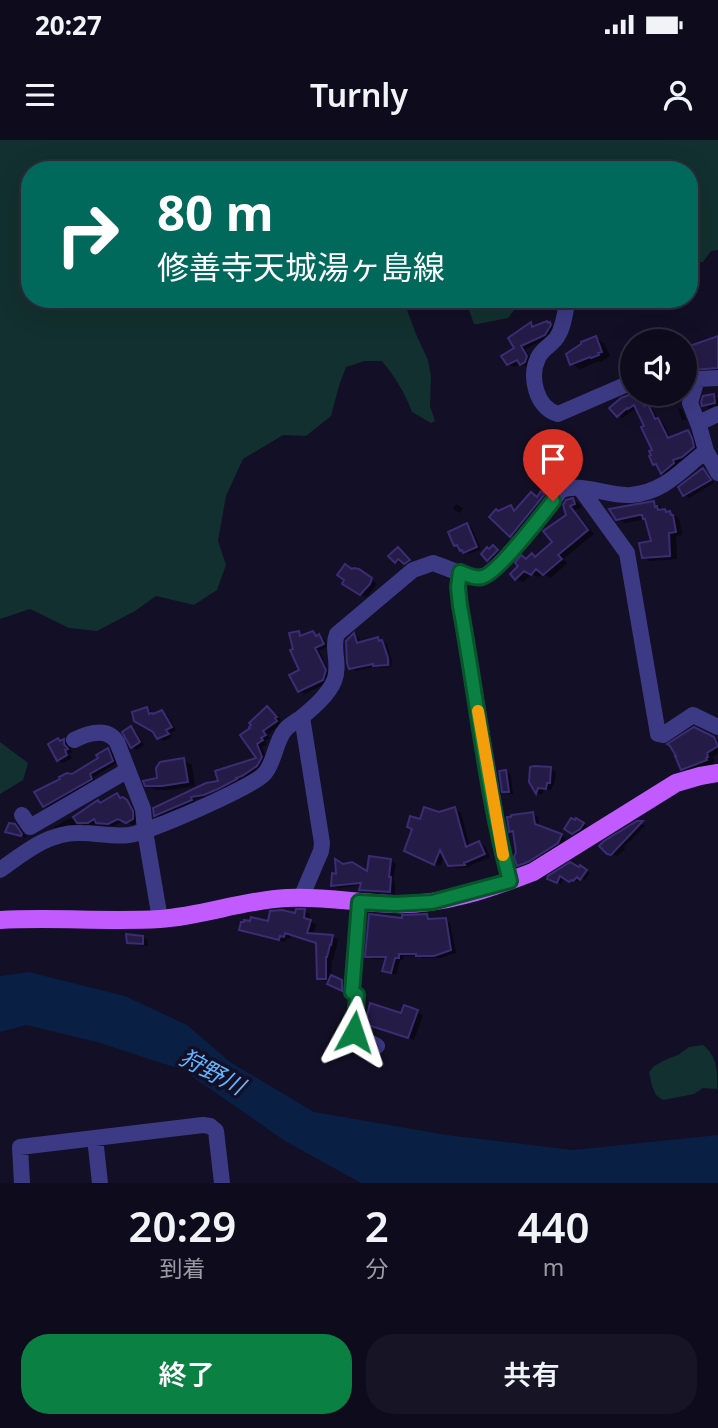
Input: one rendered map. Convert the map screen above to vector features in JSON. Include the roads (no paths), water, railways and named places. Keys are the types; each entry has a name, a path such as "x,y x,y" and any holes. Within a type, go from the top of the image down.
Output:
{"main road":[{"path":"0,920 160,919 286,898 395,904 432,902 533,872 676,783 718,774"}],"street":[{"path":"566,308 557,337 540,354 534,372 537,394 546,407 558,414 620,387"},
{"path":"697,377 718,379"},
{"path":"691,406 706,451 718,473"},
{"path":"699,426 718,414"},
{"path":"0,870 33,847 54,837 66,833 120,835 145,831 222,798 262,777 269,767 282,734 321,699 335,679 338,664 335,641 340,630 419,567 433,563 479,578 490,574 560,491 570,487 615,495 632,495 656,489 671,481 706,451"},
{"path":"580,488 629,557 658,734 663,735 693,715 718,727"},
{"path":"460,572 460,606 499,839 510,881"},
{"path":"301,898 321,851 302,717"},
{"path":"74,740 90,733 102,732 113,736 144,809 145,831 160,919"},
{"path":"22,815 30,827 128,770"},
{"path":"359,902 352,992 357,995 354,1032 377,1046"},
{"path":"22,1183 20,1146 203,1125 210,1126 218,1137 222,1183"},
{"path":"95,1138 100,1183"}],"water":[{"name":"狩野川","path":"29,972 125,996 187,1025 230,1062 314,1112 447,1135 573,1150 718,1135 718,1183 361,1183 285,1141 183,1070 97,1042 26,1025 0,1032 0,976"}]}
